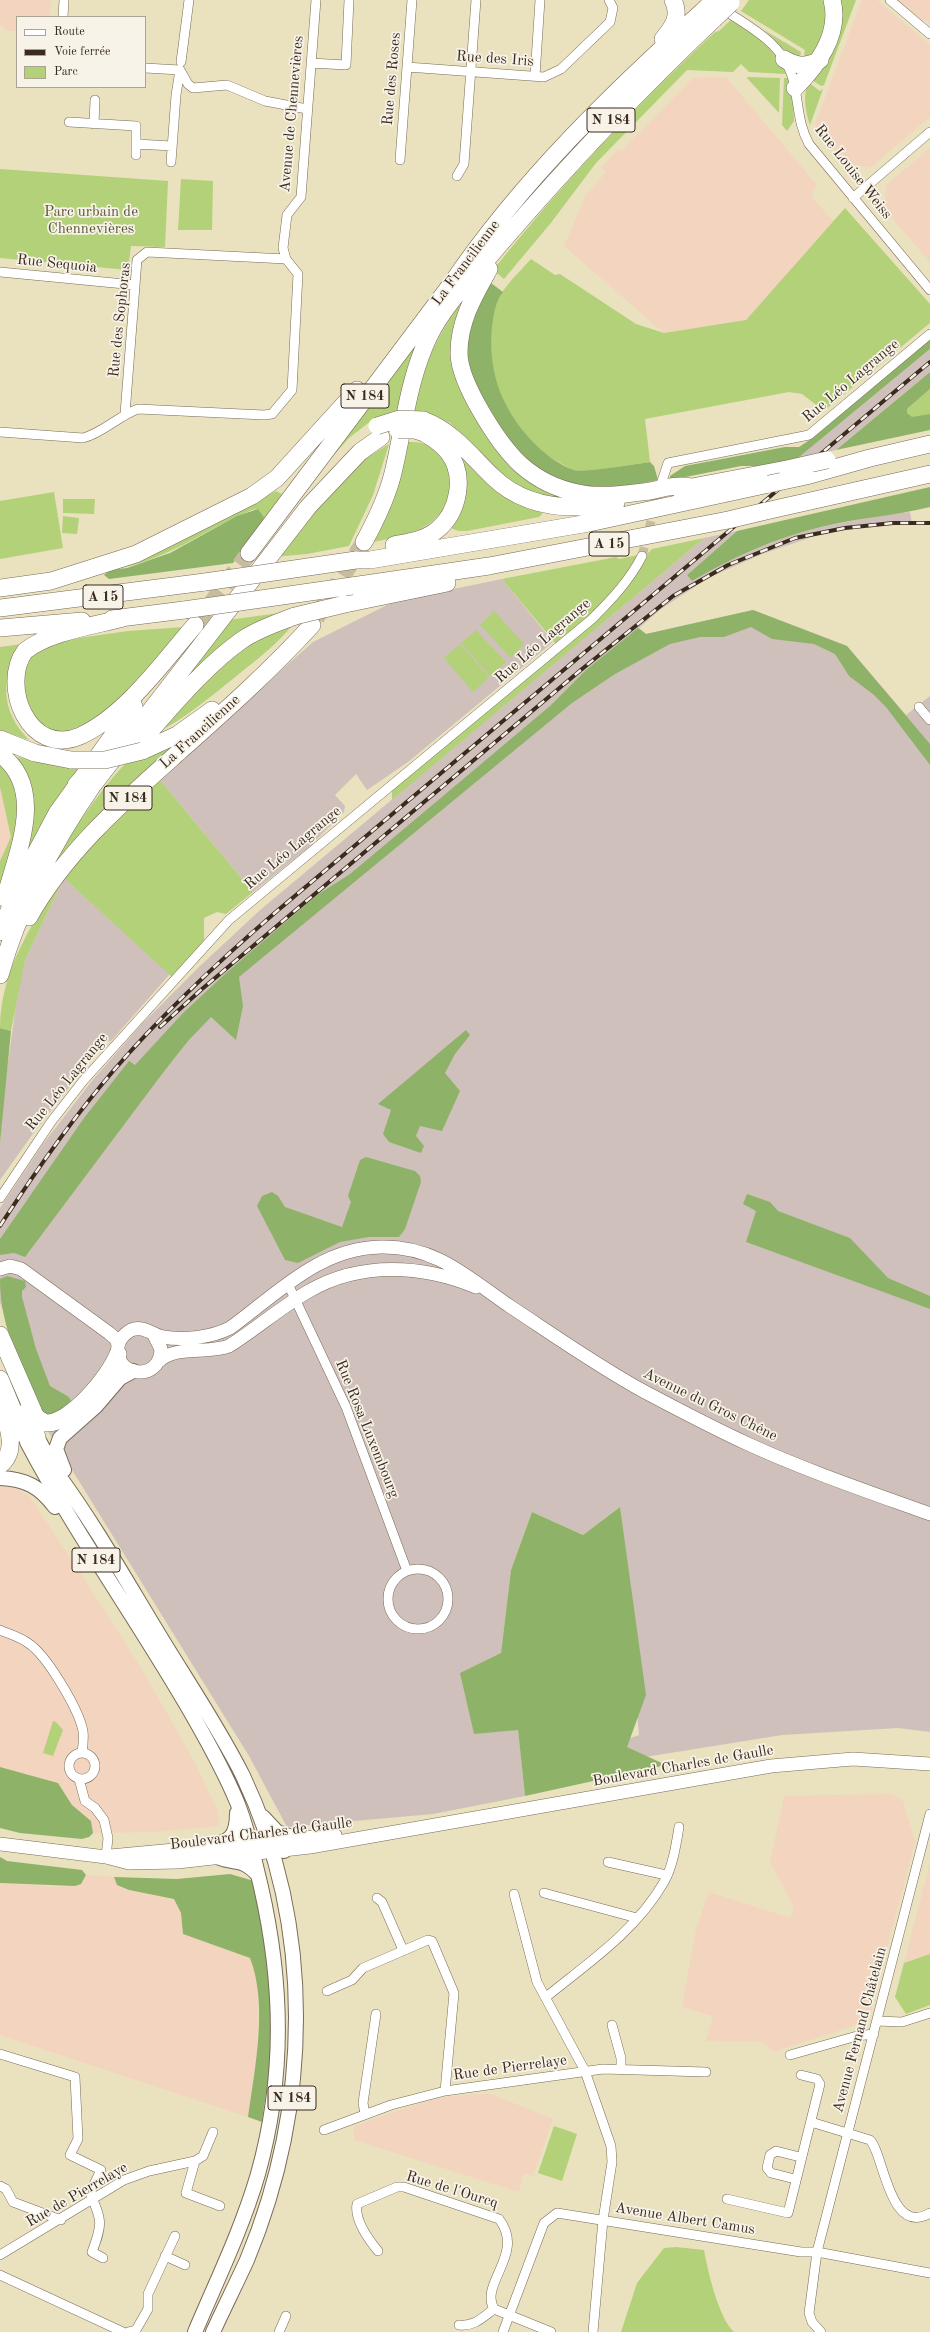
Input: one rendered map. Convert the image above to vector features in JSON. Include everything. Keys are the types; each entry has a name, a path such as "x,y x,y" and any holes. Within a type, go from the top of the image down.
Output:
{"highway":[{"path":"644,64 675,23 677,10 673,0"},
{"path":"795,88 820,60 826,48 834,21 832,0"},
{"name":"La Francilienne","path":"249,553 380,376 452,283 482,239 545,166 644,64 710,7 733,2"},
{"name":"La Francilienne","path":"366,553 393,474 410,387 428,339 442,315 456,296 514,228 597,134 653,77 710,7"},
{"path":"784,59 791,63 805,66 820,60"},
{"path":"514,228 469,305 461,330 460,366 471,392 490,425 522,465 547,483 567,490 585,494 610,495 680,485 692,487"},
{"path":"0,588 51,581 136,554 252,496 277,478 305,450 390,353 482,239"},
{"path":"76,785 119,739 168,679 306,498 346,452 361,437 379,431 398,419 450,434 505,488 515,495 536,502 566,508 581,509 682,491 692,487 827,460 870,458"},
{"path":"366,553 424,538 442,525 454,506 458,480 454,462 442,445 423,426"},
{"path":"0,975 25,905 74,812 93,785 308,507 379,431"},
{"name":"A 15","path":"0,608 205,582 366,553 589,523 806,476 870,458 930,444"},
{"name":"A 15","path":"0,628 123,618 489,566 728,520 930,474"},
{"path":"57,843 92,795 213,665 242,640 267,626 295,616 345,604 478,578 489,566"},
{"path":"0,932 32,858 57,813 195,624 122,706 90,730 69,739 56,740 36,733 25,725 15,712 9,687 11,674 16,662 24,652 34,644 49,638 123,618"},
{"name":"La Francilienne","path":"0,981 18,939 32,913 55,878 82,844 116,809 294,645 312,625"},
{"path":"0,739 35,753 71,760 105,760 142,751 177,735 215,708 294,645"},
{"path":"0,754 12,765 22,782 26,797 26,814 0,916"},
{"path":"0,1335 34,1413 37,1418 44,1423 57,1420 83,1402 110,1369 118,1350"},
{"name":"N 184","path":"0,1340 32,1439"},
{"name":"N 184","path":"0,1379 32,1439"},
{"path":"0,1402 9,1433 10,1447 6,1459 0,1465"}],"main road":[{"path":"65,1484 65,1472 56,1449 60,1438 96,1406 120,1378 133,1371"},
{"name":"N 184","path":"32,1439 65,1484 210,1715 242,1775 273,1848 286,1916 297,2004 293,2093 282,2146 264,2210 247,2259 212,2332"},
{"name":"N 184","path":"32,1439 64,1508 196,1721 237,1803 273,1848"},
{"path":"0,1478 35,1486 46,1494 92,1570 103,1583 144,1648 154,1652"},
{"name":"N 184","path":"206,1847 228,1841 233,1835 237,1825 237,1803"},
{"path":"255,1806 274,1829 282,1834 273,1848 270,1870 275,1897 286,1916"},
{"name":"N 184","path":"195,2332 245,2215 258,2174 275,2097 280,2031 269,1920 258,1876 273,1848"},
{"path":"273,1848 284,1857 277,1872"},
{"path":"217,1857 225,1861 244,1863 258,1876"}],"street":[{"path":"63,16 64,0"},
{"path":"171,162 176,95 189,0"},
{"name":"Avenue de Chennevières","path":"0,432 83,438 92,436 125,414 138,409 264,415 272,414 292,390 298,274 286,259 282,248 287,215 301,197 316,0"},
{"path":"311,63 346,65 349,0"},
{"name":"Rue des Roses","path":"400,160 412,0"},
{"path":"457,176 464,164 476,0"},
{"path":"535,76 540,0"},
{"name":"Rue des Iris","path":"407,67 544,77 561,69 610,22 613,8 609,0"},
{"path":"890,0 930,34"},
{"name":"Rue Louise Weiss","path":"710,7 764,35 784,59 795,88 799,121 806,139 930,290"},
{"path":"146,68 181,64"},
{"path":"181,64 188,84 193,88 227,85 265,101 308,109"},
{"path":"94,124 95,100"},
{"path":"69,122 136,126 136,155"},
{"path":"853,198 930,132"},
{"path":"136,144 172,146"},
{"name":"Rue des Sophoras","path":"125,414 137,260 147,252 286,259"},
{"name":"Rue Sequoia","path":"0,272 135,285"},
{"name":"Rue Léo Lagrange","path":"662,481 668,463 809,435 930,334"},
{"name":"Rue Léo Lagrange","path":"0,1198 40,1137 83,1081 229,920 592,619 615,596 642,556"},
{"path":"919,706 930,720"},
{"name":"Avenue du Gros Chêne","path":"154,1334 174,1338 204,1336 222,1332 315,1265 339,1253 379,1247 413,1250 452,1266 620,1378 748,1444 808,1469 930,1514"},
{"path":"410,1270 413,1250"},
{"path":"0,1269 10,1266 21,1269 96,1323 116,1339 123,1365 133,1371 148,1371 159,1361 161,1349 154,1334 145,1329 134,1330 96,1323"},
{"name":"Avenue du Gros Chêne","path":"159,1361 174,1353 215,1350 229,1346 295,1300 318,1286 346,1276 386,1269 410,1270 446,1277 492,1294"},
{"name":"Rue Rosa Luxembourg","path":"288,1284 346,1407 406,1571"},
{"path":"118,1350 124,1335 134,1330"},
{"path":"416,1569 427,1570 436,1574 445,1586 448,1601 446,1611 440,1620 432,1626 422,1629 407,1627 395,1618 390,1609 389,1591 393,1583 406,1571 416,1569"},
{"path":"0,1630 28,1642 42,1656 69,1698 79,1718 84,1739 82,1753"},
{"path":"79,1779 91,1776 95,1768 90,1756 82,1753 74,1756 69,1767 72,1774 79,1779 85,1801 95,1808 104,1820 108,1838 106,1857"},
{"name":"Boulevard Charles de Gaulle","path":"0,1844 106,1857 129,1863 178,1862 443,1823 771,1766 853,1759 930,1764"},
{"name":"Avenue Fernand Châtelain","path":"817,2252 930,1814"},
{"path":"546,1997 614,1942 638,1918 666,1875 676,1847 679,1826"},
{"name":"Boulevard Charles de Gaulle","path":"106,1857 206,1847 273,1848"},
{"path":"608,1862 666,1875"},
{"path":"544,1893 638,1918"},
{"path":"514,1894 535,1975 585,2071 609,2138 612,2152 610,2179 603,2220 592,2332"},
{"path":"377,1898 382,1902 403,1950"},
{"path":"327,1991 352,1980 363,1968 428,1940 432,1941 453,1990 454,2006 444,2091"},
{"path":"877,2021 902,2022 930,2013"},
{"path":"365,2114 363,2103 376,2014"},
{"path":"612,2025 621,2058 621,2069"},
{"path":"790,2055 857,2036 874,2034"},
{"path":"0,2054 75,2077 78,2139 70,2155 101,2170 90,2193 101,2218 100,2230 92,2252 103,2258"},
{"name":"Rue de Pierrelaye","path":"324,2130 406,2100 444,2091 585,2071 621,2069 706,2072"},
{"path":"727,2199 788,2213 800,2157 811,2122 820,2084 817,2079 801,2075"},
{"path":"811,2122 872,2142 886,2183 899,2207 912,2216 920,2217 930,2213"},
{"path":"213,2132 203,2156 195,2161 186,2193 220,2206"},
{"path":"795,2179 771,2173 767,2168 770,2155 776,2151 800,2157"},
{"name":"Rue de Pierrelaye","path":"0,2255 61,2220 124,2180 149,2171 195,2161"},
{"path":"0,2186 6,2189 13,2202 61,2220"},
{"name":"Rue de l'Ourcq","path":"378,2251 369,2240 357,2212 357,2204 397,2187 404,2187 495,2216 506,2230 509,2243 490,2298 494,2309"},
{"name":"Avenue Albert Camus","path":"509,2316 543,2226 550,2217 560,2213 801,2252 817,2252 930,2273"},
{"path":"128,2332 136,2330 148,2309 148,2294 174,2236"},
{"path":"817,2252 809,2316 821,2332"},
{"path":"166,2256 185,2265"},
{"path":"0,2275 123,2332"},
{"path":"459,2325 470,2325 477,2322 494,2309 551,2332"},
{"path":"279,2332 286,2316"},
{"path":"503,2332 509,2316"}],"shaded area":[{"path":"0,0 51,0 50,16 16,16 16,31 7,31 3,26 0,26"},
{"path":"862,0 877,0 930,45 930,117 871,167 848,165 817,128 816,122"},
{"path":"896,0 930,0 930,24 926,20 921,21"},
{"path":"726,77 816,184 812,197 833,221 746,320 664,333 564,246 583,202 582,200 606,172 601,168 618,149 621,151 693,78"},
{"path":"930,148 930,262 884,209 886,185"},
{"path":"930,349 930,372 836,450 798,458"},
{"path":"910,512 912,523 856,527 815,536 762,554 708,578 661,609 639,628 646,634 753,610 847,646 906,715 930,696 930,1732 898,1728 782,1735 627,1760 622,1741 639,1735 620,1507 583,1535 532,1512 511,1570 501,1653 518,1729 525,1796 433,1814 287,1827 249,1756 38,1415 0,1302 0,1208 43,1144 91,1082 141,1025 200,966 259,911 704,538 737,531 687,575 692,581 719,565 759,546 788,536 821,527 871,517"},
{"path":"502,579 553,642 408,762 367,790 356,774 335,795 345,806 344,812 308,848 253,892 159,779 313,642 395,601"},
{"path":"0,781 12,835 0,863"},
{"path":"64,878 170,974 111,1041 96,1043 82,1061 82,1071 32,1135 0,1180 0,1143 4,1092 18,990 25,960"},
{"path":"0,1486 18,1489 30,1497 85,1580 143,1671 194,1761 218,1811 219,1826 157,1832 93,1833 91,1821 72,1805 58,1783 0,1767"},
{"path":"892,1794 903,1801 915,1842 868,2021 774,2052 763,2042 706,2041 713,2016 682,2007 696,1929 709,1892 790,1918 794,1907 770,1862 784,1796"},
{"path":"930,1863 930,1954 904,1963"},
{"path":"86,1875 114,1877 117,1885 129,1890 174,1899 181,1913 183,1934 250,1958 257,1975 258,2024 257,2056 248,2117 0,2035 0,1883 64,1887 81,1884"},
{"path":"491,2094 553,2119 533,2176 524,2173 519,2192 354,2140 354,2126 435,2098"}],"green space":[{"path":"749,0 826,0 829,10 817,53 803,62 805,50 741,11"},
{"path":"837,0 856,0 824,85 821,86 809,78"},
{"path":"731,20 763,42 781,64 786,74 749,72 741,64 733,72 687,70 596,163 550,224 504,279 493,270 545,207 628,117 685,60 715,32 719,31"},
{"path":"764,30 801,52 799,62 789,55"},
{"path":"747,78 780,78 779,113"},
{"path":"784,78 788,78 793,100 794,121 787,131 782,125"},
{"path":"809,83 820,91 823,89 810,125 805,98"},
{"name":"Parc urbain de Chennevières","path":"0,169 168,181 165,247 131,246 128,270 0,258"},
{"path":"181,179 213,181 212,230 178,230"},
{"path":"845,208 930,304 930,323 824,411 802,394 789,392 645,419 650,462 580,471 568,468 540,450 525,434 512,415 501,395 494,373 490,351 491,329 495,307 501,294 531,259 555,275 560,274 636,324 664,333 746,320"},
{"path":"487,280 503,292 494,313 492,326 492,361 495,377 507,407 526,434 550,457 564,466 574,470 579,471 598,469 650,462 654,466 658,480 610,489 595,489 577,486 546,474 533,464 510,440 477,387 470,370 466,352 466,343 471,321"},
{"path":"458,307 460,308 464,387 581,501 530,494 499,473 450,423 437,417 414,411 425,369 435,345"},
{"path":"416,340 420,342 398,412 371,421 349,438 324,466"},
{"path":"930,340 930,349 798,458 766,466 741,466 670,480 670,476 685,466 785,447 799,447 814,437"},
{"path":"930,372 930,389 907,409 907,413 912,417 930,414 930,430 836,450"},
{"path":"930,389 930,414 912,418 907,413 907,409"},
{"path":"407,442 424,443 433,448 440,455 449,472 450,482 447,502 436,518 422,528 407,534 374,542 386,517"},
{"path":"389,444 373,495 349,546 307,554 273,557 355,465"},
{"path":"455,452 542,512 542,514 539,517 467,531 457,531 453,529 449,525"},
{"path":"930,487 930,507 903,513 848,521 804,531 739,556 692,581 687,575 737,531"},
{"path":"276,491 282,494 263,520 264,517 258,509 252,510 166,553 130,566 110,570 161,551"},
{"path":"54,492 63,548 0,559 0,501"},
{"path":"63,499 95,499 94,514 63,513"},
{"path":"258,509 264,517 263,520 233,563 109,579 104,575 110,570 127,568 170,553 237,516"},
{"path":"63,516 79,518 77,534 62,533"},
{"path":"704,538 392,800 392,790 621,593 639,571 647,554 652,549"},
{"path":"638,555 612,593 556,644 502,579 616,557 619,559"},
{"path":"753,610 847,646 930,744 930,765 886,707 874,695 849,676 835,654 814,644 772,639 751,627 724,637 700,637 670,644 615,674 572,703 239,977 243,1006 236,1040 211,1017 188,1041 162,1074 25,1257 14,1253 0,1255 0,1239 84,1118 129,1061 135,1065 183,1013 225,974 317,895 350,874 550,706 586,670 638,628 646,634"},
{"path":"294,611 164,703 228,620"},
{"path":"494,611 524,644 511,658 480,625"},
{"path":"295,622 266,652 215,693 196,708 154,734 221,665 250,642"},
{"path":"184,627 144,674 109,707 92,720 74,728 53,731 45,728 27,716 19,670 31,654 65,640 128,631"},
{"path":"476,630 506,662 490,676 461,643"},
{"path":"22,644 10,670 6,694 8,706 19,729 29,740 0,730 0,647"},
{"path":"460,644 489,677 473,692 444,658"},
{"path":"186,738 57,863 55,863 65,843 75,828 111,779 127,763 156,754"},
{"path":"18,757 49,764 80,767 26,854 15,760"},
{"path":"0,761 14,781 18,794 19,808 13,848 0,887 0,861 11,837 0,787"},
{"path":"159,779 253,892 226,914 217,912 204,918 204,942 172,977 64,878 107,825"},
{"path":"63,880 25,960 11,1031 0,1028 2,1004 7,981 16,958 26,936 39,914"},
{"path":"0,1028 11,1031 0,1143"},
{"path":"466,1030 470,1035 455,1054 445,1073 460,1091 442,1131 420,1126 416,1136 424,1146 421,1153 389,1142 383,1134 391,1110 378,1104"},
{"path":"366,1157 415,1171 420,1176 421,1182 405,1229 399,1237 369,1237 340,1242 298,1263 285,1260 257,1206 262,1196 272,1192 278,1196 285,1207 342,1227 351,1202 348,1196 360,1160"},
{"path":"747,1194 770,1202 778,1211 850,1238 888,1278 930,1296 930,1309 746,1242 756,1211 743,1204"},
{"path":"7,1276 25,1281 26,1287 22,1291 22,1297 36,1349 50,1386 69,1397 73,1405 58,1414 44,1416 21,1366 8,1333 1,1298 0,1279"},
{"path":"620,1507 646,1695 627,1747 666,1765 525,1796 518,1730 474,1734 460,1673 501,1653 511,1570 532,1512 583,1535"},
{"path":"53,1721 56,1722 63,1730 53,1756 43,1753"},
{"path":"0,1767 58,1783 72,1805 91,1821 93,1833 89,1837 82,1839 20,1833 0,1828"},
{"path":"0,1857 7,1861 82,1870 86,1875 81,1884 75,1886 0,1883"},
{"path":"230,1874 254,1881 268,1971 272,2016 269,2077 262,2122 248,2117 256,2057 259,2016 258,1995 250,1958 183,1934 181,1913 174,1899 129,1890 117,1885 114,1877 177,1879"},
{"path":"930,1954 930,2005 906,2014 895,1997 904,1963"},
{"path":"554,2126 577,2134 562,2181 538,2173"},
{"path":"676,2247 704,2250 714,2293 723,2316 734,2332 621,2332 637,2283 664,2248"}],"tunnel":[{"path":"642,556 660,486"},
{"path":"316,618 364,542"},
{"path":"195,625 249,553"}],"railway":[{"path":"0,1226 54,1146 83,1107 152,1028 213,968 277,911 930,362"},
{"path":"160,1027 202,989 582,669 673,596 728,565 795,538 845,528 893,523 930,523"}]}
